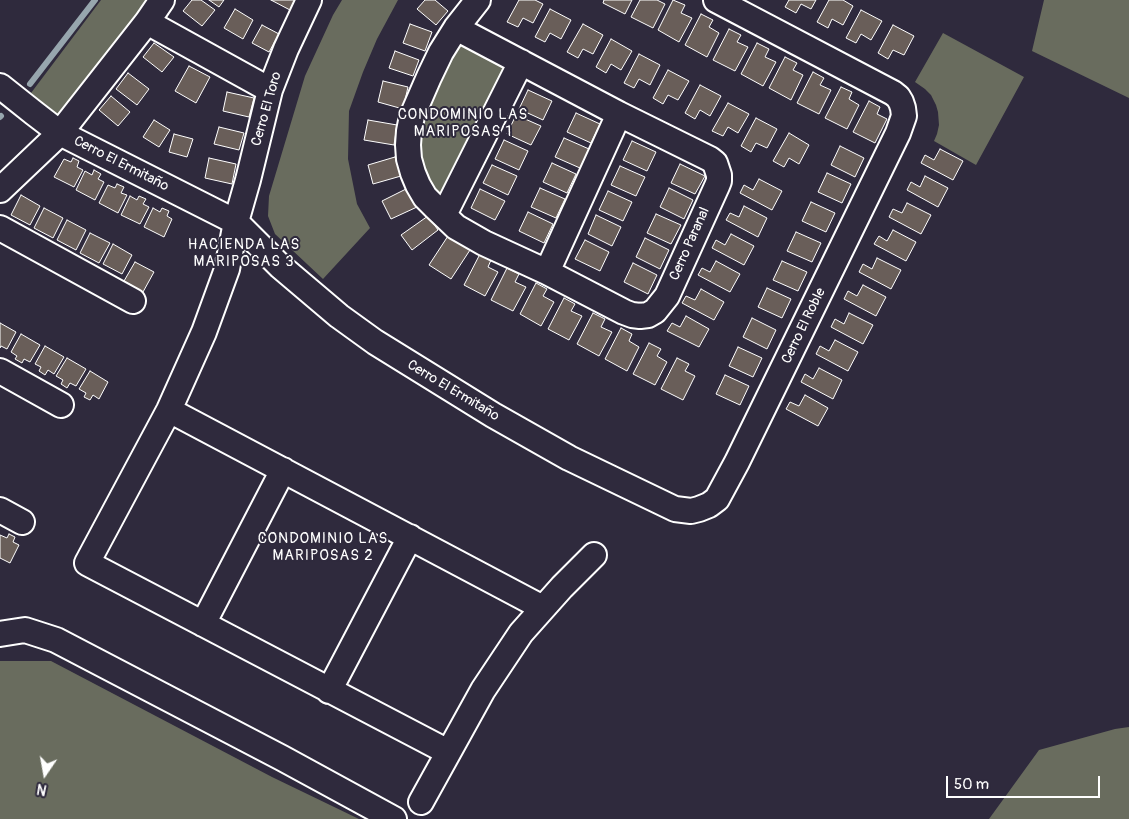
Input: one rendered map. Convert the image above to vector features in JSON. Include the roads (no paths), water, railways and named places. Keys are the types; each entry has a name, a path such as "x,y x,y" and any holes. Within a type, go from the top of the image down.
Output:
{"street":[{"path":"60,133 162,0"},
{"name":"Cerro El Toro","path":"236,222 270,90 286,49 309,0"},
{"name":"Cerro Paranal","path":"456,28 710,159 715,164 720,174 719,181 671,288 656,311 640,316 624,312 547,272 484,243 456,226 425,197 418,185 409,159 408,138 412,116 441,52 456,28 478,0"},
{"name":"Cerro El Roble","path":"699,509 709,505 717,498 733,469 898,133 904,116 898,97 893,93 716,0"},
{"path":"146,22 270,90"},
{"path":"444,215 521,62"},
{"name":"Cerro El Ermitaño","path":"0,86 60,133 236,222 280,266 339,316 412,366 569,458 675,509 691,511 699,509"},
{"path":"547,272 620,114"},
{"name":"Cerro El Ermitaño","path":"0,190 60,133"},
{"path":"236,222 227,269 204,332 169,410 87,563 448,752"},
{"path":"0,228 134,301"},
{"path":"0,371 61,405"},
{"path":"169,410 543,608"},
{"path":"203,624 283,470"},
{"path":"0,510 22,522"},
{"path":"329,691 410,537"},
{"path":"421,802 483,690 521,633 594,555"},
{"path":"0,634 25,630 56,640 394,819"}],"waterway":[{"path":"30,84 95,0"}],"district":[{"name":"CONDOMINIO LAS MARIPOSAS 1","path":"463,124"},
{"name":"HACIENDA LAS MARIPOSAS 3","path":"244,254"},
{"name":"CONDOMINIO LAS MARIPOSAS 2","path":"323,548"}]}
